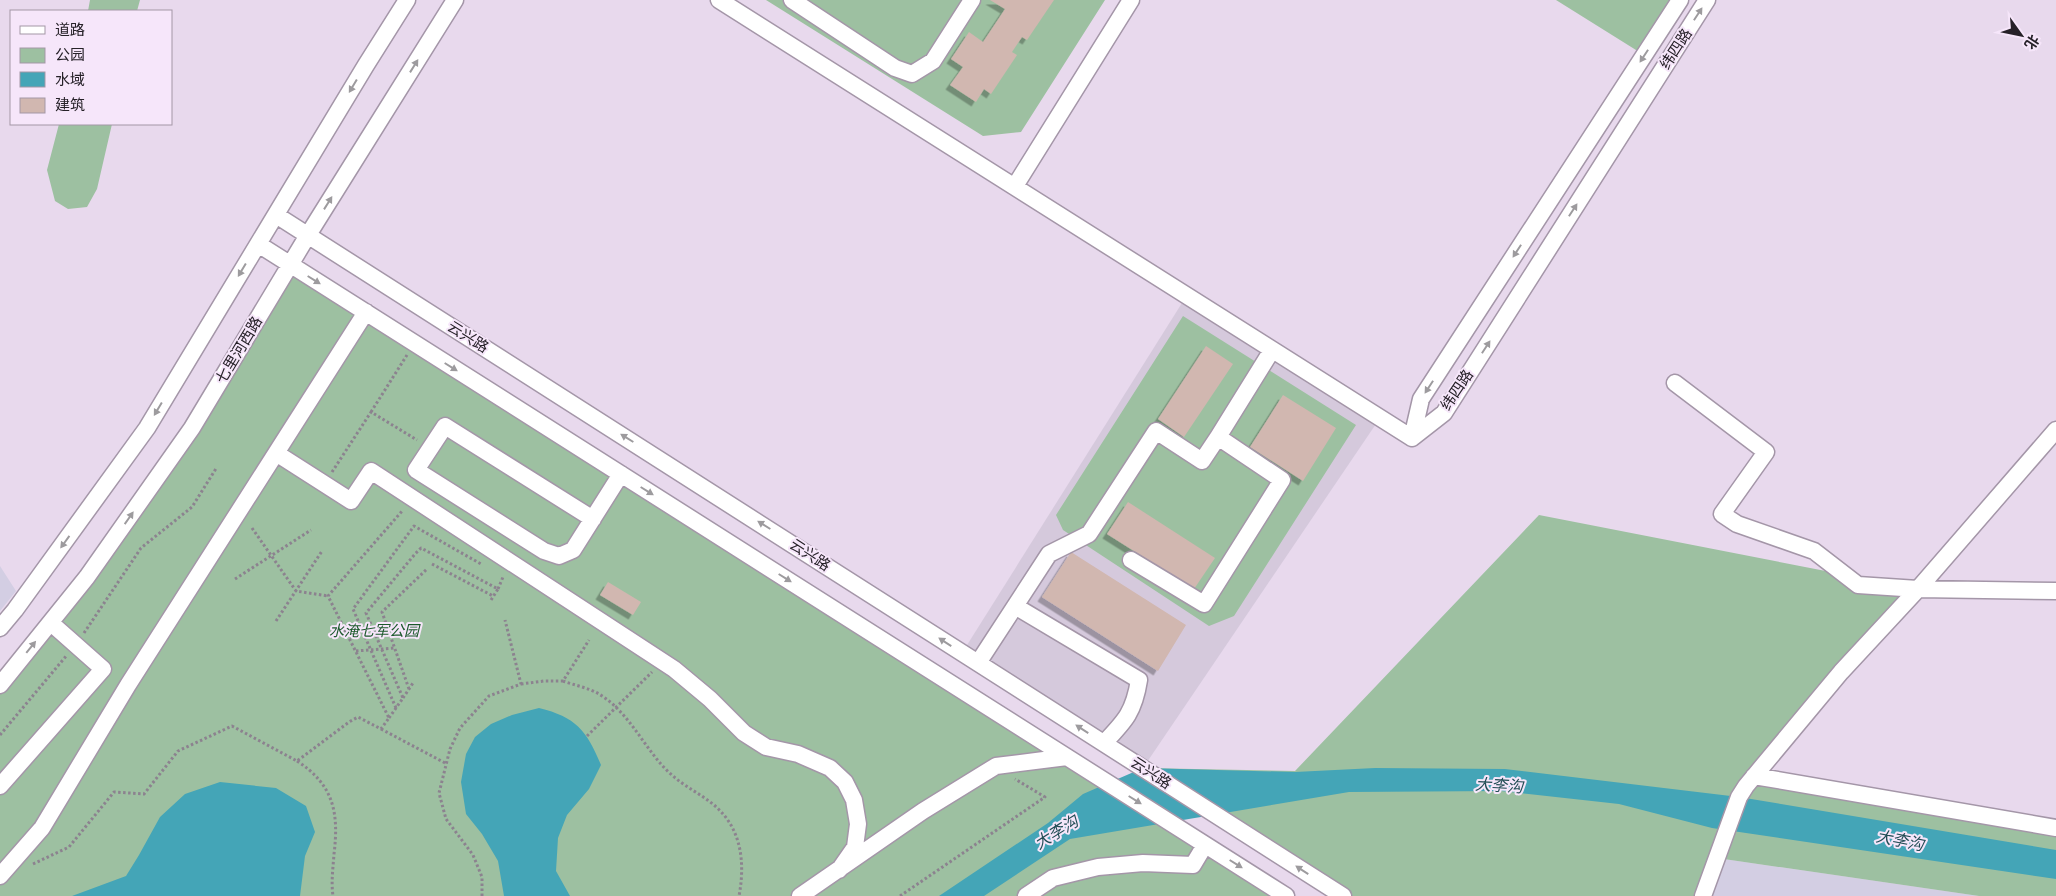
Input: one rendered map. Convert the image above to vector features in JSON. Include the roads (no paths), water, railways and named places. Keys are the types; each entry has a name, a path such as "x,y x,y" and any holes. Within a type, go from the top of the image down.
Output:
{"street":[{"path":"0,628 147,428 407,0"},
{"name":"七里河西路","path":"0,685 87,577 192,428 308,235 455,0"},
{"path":"719,0 1412,438"},
{"path":"792,0 810,5 896,68 912,74 933,61 972,0"},
{"path":"1015,186 1131,0"},
{"name":"纬四路","path":"1412,438 1421,399 1680,0"},
{"name":"纬四路","path":"1412,438 1444,413 1707,0"},
{"name":"云兴路","path":"276,215 1343,896"},
{"name":"云兴路","path":"258,244 1286,896"},
{"path":"0,876 42,828 128,685 366,312"},
{"path":"978,663 1049,554 1089,534 1156,431 1202,461 1272,350"},
{"path":"1675,383 1766,452 1722,514 1737,524 1814,551 1858,585 1918,589 2056,591"},
{"path":"592,519 445,426 416,470 544,551 559,556 572,550 592,519 621,474"},
{"path":"1703,896 1739,797 1754,776 1842,672 1918,589 2056,430"},
{"path":"1131,560 1204,604 1282,480 1218,437"},
{"path":"276,453 351,501 371,471 663,661 710,699 744,733 766,747 798,754 830,768 845,782 854,800 858,824 854,847 839,870"},
{"path":"1015,606 1139,680 1135,702 1124,723 1104,743"},
{"path":"0,786 103,669 51,622"},
{"path":"800,896 923,810 996,766 1067,757"},
{"path":"1754,776 2056,828"},
{"path":"1026,896 1053,878 1098,867 1143,863 1193,865 1200,841"}],"water":[{"path":"539,708 562,716 579,727 591,743 601,765 589,789 567,815 558,838 556,871 570,896 504,896 498,861 482,834 466,814 461,782 466,754 475,737 491,724 512,715"},
{"name":"大李沟","path":"1143,768 1295,772 1375,768 1505,769 1739,797 2056,850 2056,879 1712,828 1619,804 1501,791 1349,792 1070,839 984,896 939,896 1048,823 1083,794"},
{"path":"220,782 276,788 306,806 315,832 305,856 300,896 72,896 126,876 160,817 185,794"}],"park label":[{"name":"水淹七军公园","path":"374,631"}]}
